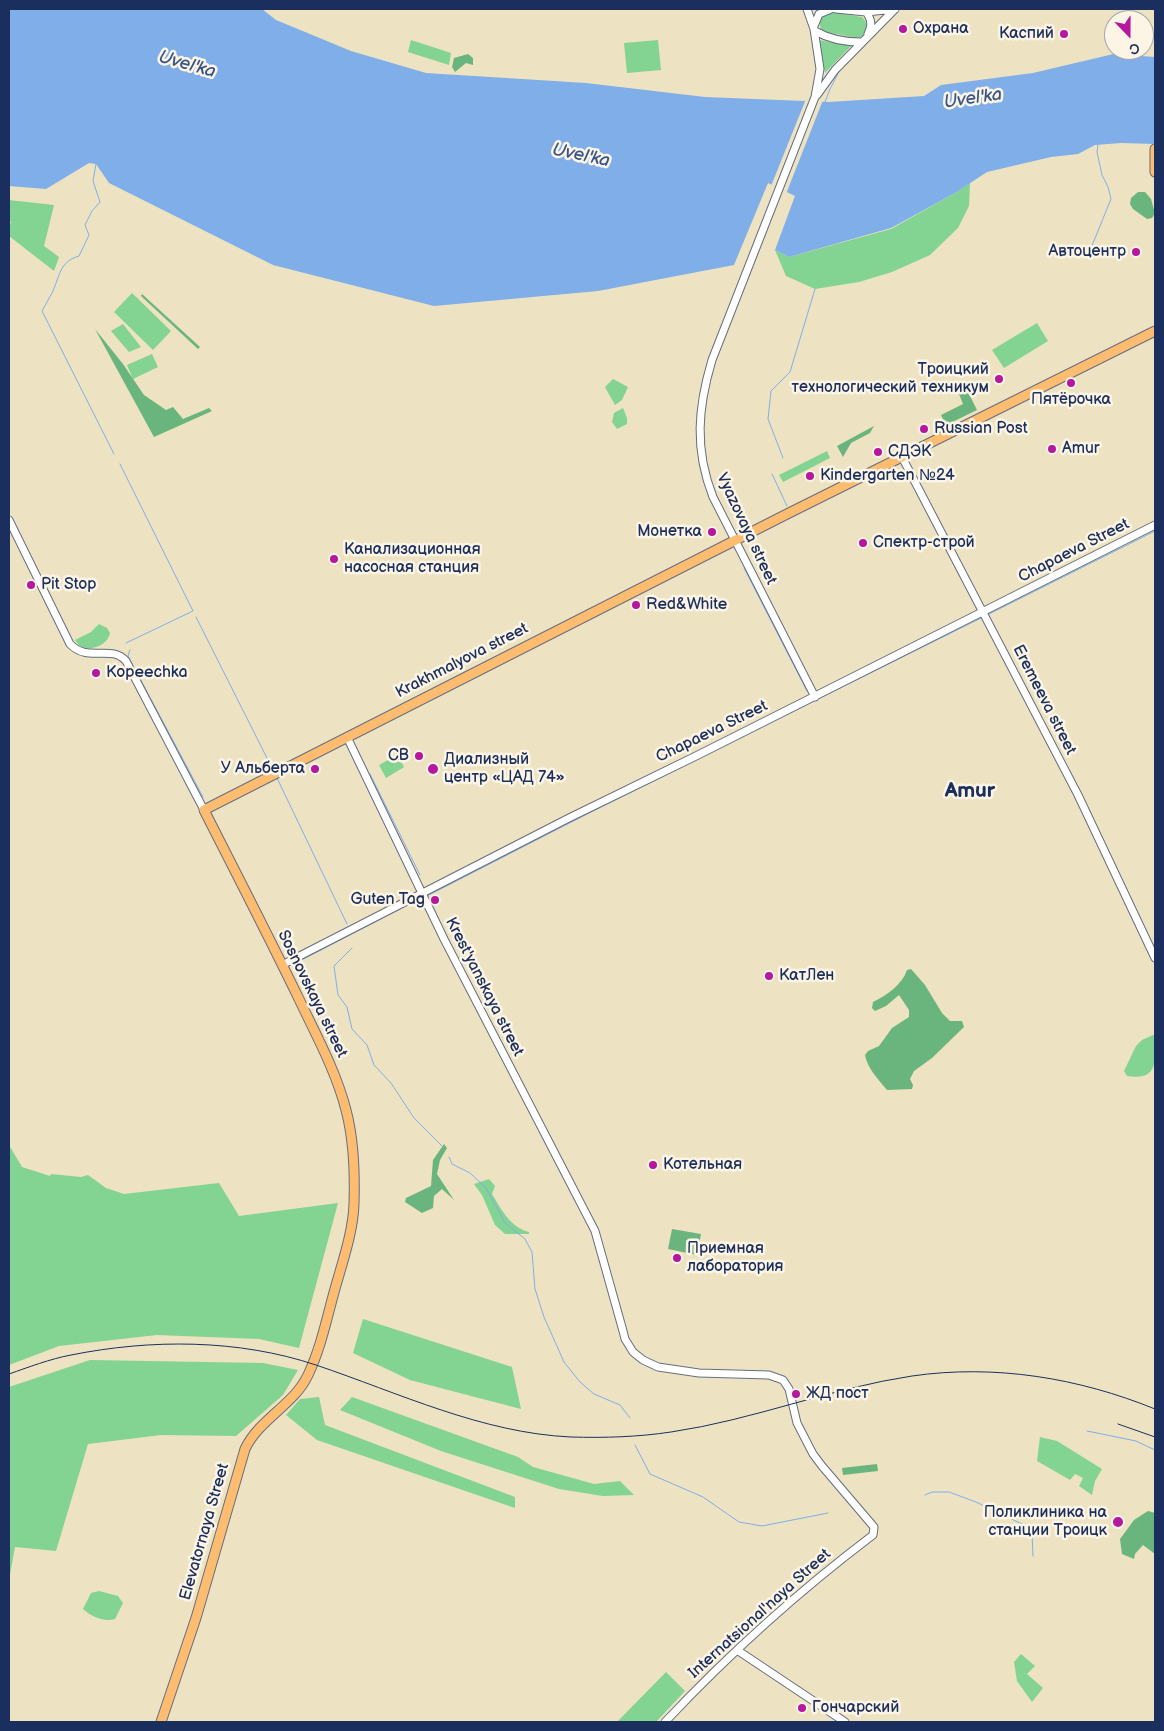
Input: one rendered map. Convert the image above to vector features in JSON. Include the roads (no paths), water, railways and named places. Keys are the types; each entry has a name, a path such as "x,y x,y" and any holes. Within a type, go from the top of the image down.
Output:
{"main road":[{"path":"1155,149 1155,172"},
{"path":"734,540 1155,331"},
{"name":"Krakhmalyova street","path":"204,810 734,540"},
{"name":"Sosnovskaya street","path":"204,810 282,965 336,1080 346,1112 353,1151 354,1206 352,1222 313,1362"},
{"name":"Elevatornaya Street","path":"161,1722 196,1618 245,1449 259,1428 296,1393 308,1376 313,1362"}],"street":[{"path":"807,9 814,30 820,69 816,98"},
{"path":"814,30 819,14 831,9"},
{"path":"836,9 866,12 896,9"},
{"path":"816,98 834,70 896,9"},
{"path":"866,12 871,25 867,36"},
{"path":"814,30 826,37 848,42 861,42"},
{"name":"Vyazovaya street","path":"815,697 713,497 704,470 700,435 702,400 712,360 816,98"},
{"name":"Eremeeva street","path":"902,457 1078,794 1155,958"},
{"name":"Sosnovskaya street","path":"9,520 70,644 83,653 113,654 123,658 128,664 204,810"},
{"name":"Chapaeva Street","path":"282,965 569,818 1155,526"},
{"name":"Krest'yanskaya street","path":"347,737 422,894 595,1231 626,1339 633,1352 648,1364 669,1369 699,1373 774,1376 783,1380 789,1389 797,1423 813,1454 872,1523 875,1530"},
{"name":"Internatsional'naya Street","path":"665,1722 736,1650 873,1535 875,1530"},
{"path":"736,1650 845,1722"}],"water":[{"name":"Uvel'ka","path":"9,9 262,9 276,20 351,51 426,73 586,83 705,97 829,102 924,96 941,85 1033,73 1104,56 1104,60 1154,60 1155,57 1155,144 1121,143 1095,145 1078,154 1051,157 987,172 955,193 891,228 789,257 775,250 795,196 768,183 734,265 598,291 434,306 273,265 109,183 96,164 89,163 46,189 9,186"}],"waterway":[{"path":"825,102 840,70"},
{"path":"1091,248 1111,199 1102,175 1097,152 1098,145"},
{"path":"96,164 93,181 100,202 92,211 85,225 89,235 79,256 67,262 64,266 42,311 114,454"},
{"path":"783,458 768,419 771,391 790,372 815,289"},
{"path":"120,464 193,611 126,643"},
{"path":"772,474 787,506"},
{"path":"781,522 795,515"},
{"path":"987,615 1155,531"},
{"path":"744,568 807,691"},
{"path":"196,617 272,768"},
{"path":"427,896 591,812 983,617"},
{"path":"130,650 128,656 203,797"},
{"path":"370,774 420,875"},
{"path":"277,778 347,924"},
{"path":"210,811 228,847"},
{"path":"292,965 400,909"},
{"path":"352,948 334,966 338,995 347,1007 352,1029 367,1045 374,1065 391,1083 414,1118 444,1148"},
{"path":"449,1157 452,1164 470,1173 486,1188 505,1223 525,1239 532,1252 535,1289 544,1317 564,1362 580,1382 594,1394 620,1405 630,1418"},
{"path":"1087,1431 1136,1441 1155,1450"},
{"path":"635,1445 650,1474 703,1497 739,1522 762,1526 828,1513"},
{"path":"925,1495 932,1492 949,1492 976,1502 1024,1525 1032,1534 1033,1556"}],"railway":[{"path":"9,1374 55,1359 101,1350 163,1344 225,1346 286,1356 473,1420 538,1434 571,1437 621,1437 702,1427 882,1381 943,1373 974,1372 1036,1376 1097,1389 1155,1409"},
{"path":"1118,1424 1155,1437"}],"place":[{"name":"Охрана","path":"903,29"},
{"name":"Каспий","path":"1064,34"},
{"name":"Автоцентр","path":"1136,252"},
{"name":"Троицкий технологический техникум","path":"999,379"},
{"name":"Пятёрочка","path":"1071,383"},
{"name":"Russian Post","path":"924,429"},
{"name":"Amur","path":"1052,449"},
{"name":"СДЭК","path":"878,452"},
{"name":"Kindergarten №24","path":"810,476"},
{"name":"Монетка","path":"712,532"},
{"name":"Спектр-строй","path":"863,543"},
{"name":"Канализационная насосная станция","path":"334,559"},
{"name":"Pit Stop","path":"31,585"},
{"name":"Red&White","path":"636,605"},
{"name":"Kopeechka","path":"96,673"},
{"name":"СВ","path":"419,756"},
{"name":"У Альберта","path":"315,769"},
{"name":"Диализный центр «ЦАД 74»","path":"433,769"},
{"name":"Guten Tag","path":"435,900"},
{"name":"КатЛен","path":"769,976"},
{"name":"Котельная","path":"653,1165"},
{"name":"Приемная лаборатория","path":"677,1258"},
{"name":"ЖД пост","path":"796,1394"},
{"name":"Поликлиника на станции Троицк","path":"1118,1522"},
{"name":"Гончарский","path":"802,1708"}],"district":[{"name":"Amur","path":"970,792"}]}
